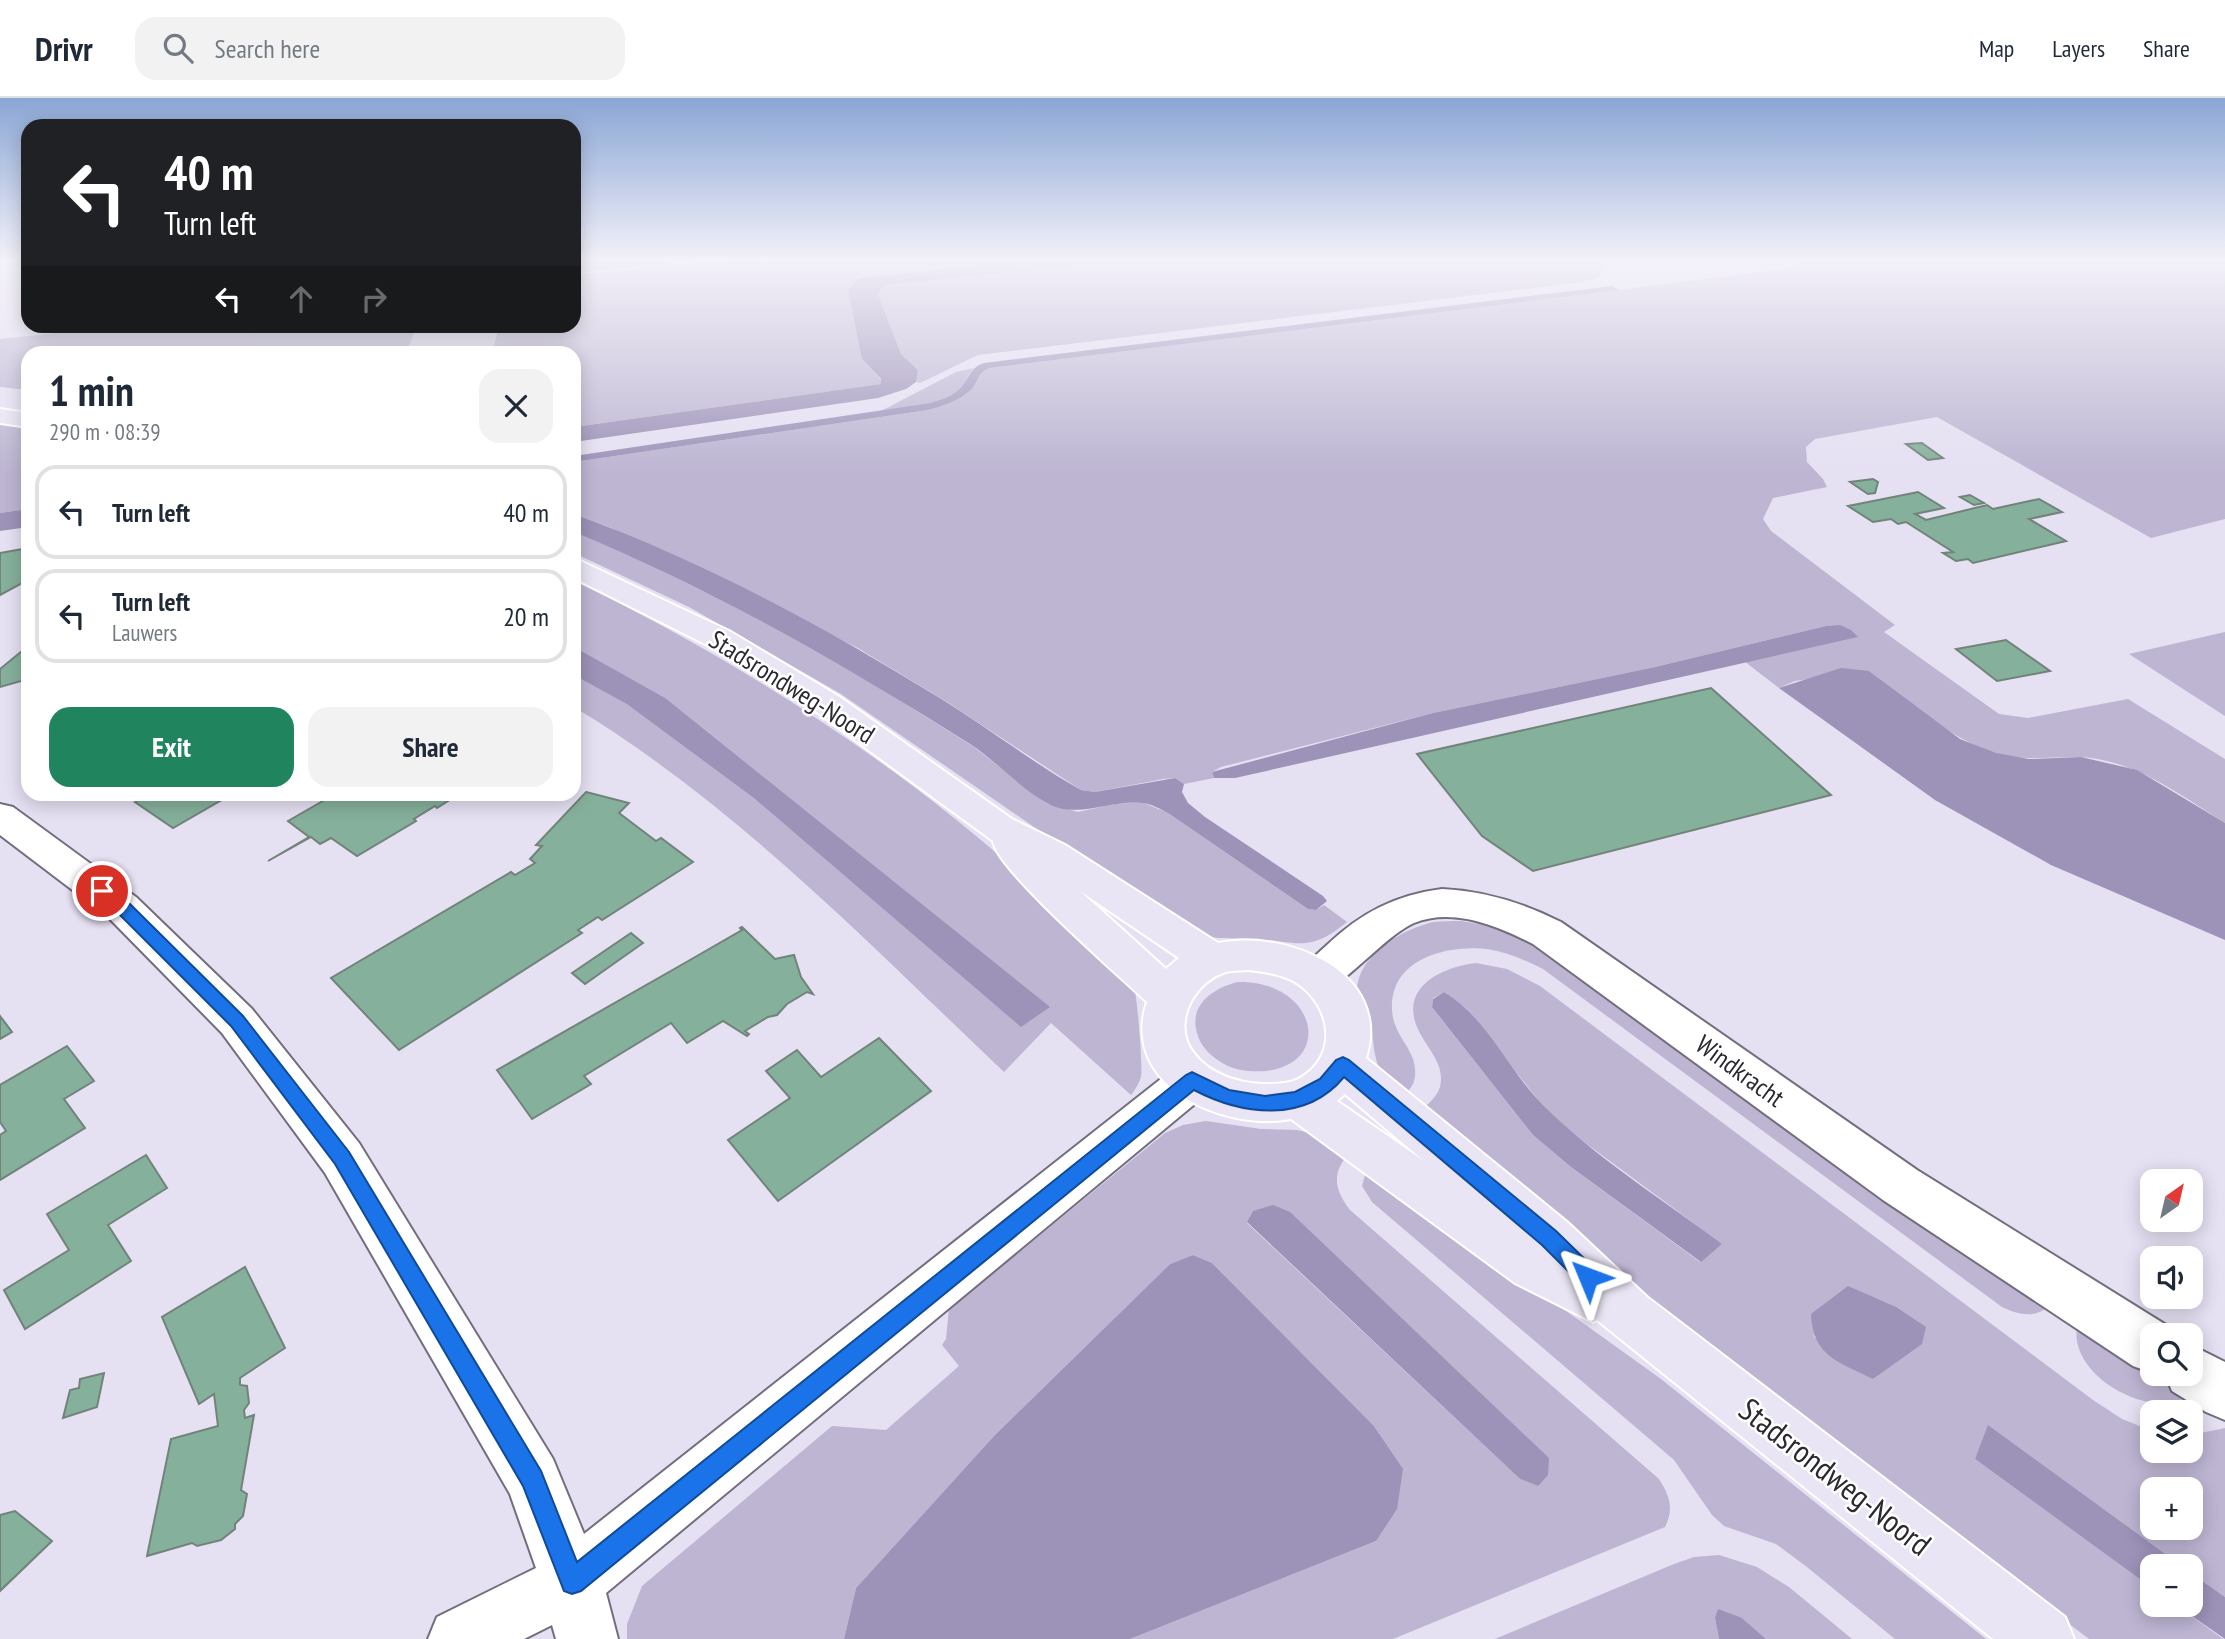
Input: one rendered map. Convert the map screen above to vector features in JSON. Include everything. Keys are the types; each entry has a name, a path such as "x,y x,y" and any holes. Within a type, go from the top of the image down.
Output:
{"main road":[{"path":"0,416 21,419"},
{"name":"Stadsrondweg-Noord","path":"581,570 718,638 826,703 999,828 1052,854 1213,960"},
{"name":"Stadsrondweg-Noord","path":"999,828 1031,869 1168,996"},
{"path":"1249,954 1286,960 1319,977 1342,1003 1351,1034 1343,1065 1326,1084 1298,1100 1265,1104 1226,1097 1192,1080 1170,1054 1161,1024 1168,996 1186,974 1213,960 1249,954"},
{"name":"Stadsrondweg-Noord","path":"1343,1065 1549,1238 1628,1315 2043,1639"},
{"name":"Stadsrondweg-Noord","path":"1298,1100 1532,1266 1628,1315"}],"street":[{"path":"0,816 122,907 237,1021 342,1158 533,1479 572,1582 587,1639"},
{"name":"Windkracht","path":"1319,977 1378,925 1403,911 1431,905 1464,904 1519,917 1547,933 1899,1185 2140,1339"},
{"path":"459,1639 572,1582 1192,1080"},
{"path":"2203,1379 2225,1393"}],"shaded area":[{"path":"581,330 864,330 862,359 882,384 581,426 581,346 494,346 497,333 581,333"},
{"path":"856,330 892,330 901,354 918,370 916,382 906,389 878,398 581,441 581,426 881,384 881,379 862,359"},
{"path":"892,330 1185,330 978,355 920,383 916,382 918,370 901,354"},
{"path":"1254,330 1297,330 990,368 980,375 974,387 966,394 951,403 928,410 581,461 581,455 931,403 954,393 975,368 984,363"},
{"path":"1295,330 2225,330 2225,519 2151,538 1937,417 1815,439 1806,447 1807,462 1827,487 1773,498 1763,519 1771,531 1895,625 1884,632 1999,714 2028,718 2128,699 2225,759 2225,823 2157,781 2120,765 2080,757 2006,756 1978,746 1929,717 1869,671 1795,681 1779,688 1744,661 1857,637 1847,628 1835,626 1433,713 1221,767 1212,772 1214,778 1184,784 1175,778 1163,779 1095,792 1081,790 947,702 856,647 609,527 581,517 581,461 928,410 951,403 966,394 974,387 980,375 990,368"},
{"path":"56,333 414,333 409,346 21,346 21,389 0,387 0,339"},
{"path":"974,368 960,388 949,396 920,406 881,411 956,372"},
{"path":"0,424 21,427 21,510 0,513"},
{"path":"21,510 21,528 0,531 0,513"},
{"path":"581,517 670,553 809,622 943,700 1081,790 1095,792 1175,778 1184,784 1182,792 1188,803 1205,817 1327,901 1316,910 1308,909 1168,813 1150,804 1130,803 1069,810 1045,802 970,744 874,685 727,603 581,535"},
{"path":"581,535 723,599 872,683 974,747 1046,803 1078,812 1115,804 1142,802 1168,813 1308,909 1316,910 1324,905 1347,922 1322,938 1302,943 1219,938 1198,934 1050,838 841,694 689,607 581,556"},
{"path":"581,584 707,651 837,732 961,823 1115,962 1133,983 1138,1013 1141,1071 1140,1079 1131,1095 1051,1023 1004,1072 799,878 690,787 581,712"},
{"path":"1840,625 1858,637 1235,778 1214,778 1212,772 1433,713"},
{"path":"2225,632 2225,716 2129,654"},
{"path":"581,651 665,698 1050,1007 1021,1027 754,798 627,704 581,679"},
{"path":"1841,668 1869,671 1960,739 1996,753 2029,759 2081,757 2137,770 2225,823 2225,940 2051,865 1935,800 1779,688"},
{"path":"1461,921 1501,928 1536,945 2050,1305 2033,1314 2002,1307 1543,969 1509,954 1471,948 1438,953 1410,967 1400,978 1394,993 1393,1019 1414,1061 1415,1074 1413,1085 1402,1097 1382,1075 1374,1051 1371,1026 1359,1000 1358,982 1371,958 1395,938 1422,925"},
{"path":"1476,963 1507,969 1540,986 2093,1400 2122,1419 2140,1426 2140,1463 2203,1463 2203,1433 2225,1428 2225,1597 2203,1581 2203,1554 2165,1554 2146,1540 2203,1540 2203,1477 2140,1477 2140,1536 1989,1426 1975,1459 2140,1579 2140,1617 2193,1617 2223,1639 2089,1639 1768,1394 1419,1112 1437,1094 1441,1078 1437,1063 1417,1027 1413,1013 1414,1000 1428,981 1450,969","holes":["1444,992 1465,1008 1540,1102 1572,1133 1722,1244 1700,1262 1571,1167 1533,1135 1432,1007 1433,998","1812,1335 1888,1367 1873,1379"]},
{"path":"1237,982 1264,985 1285,994 1299,1007 1307,1023 1308,1039 1302,1053 1288,1065 1266,1071 1239,1070 1215,1058 1201,1043 1195,1023 1200,1006 1211,994"},
{"path":"1444,992 1473,1016 1531,1091 1563,1124 1607,1160 1722,1244 1701,1262 1571,1167 1533,1135 1432,1007 1433,999"},
{"path":"1206,1121 1261,1129 1297,1130 1314,1134 1348,1155 1339,1169 1337,1182 1341,1196 1350,1210 1659,1479 1670,1503 1665,1527 1393,1639 1130,1639 1376,1541 1373,1425 1212,1263 1193,1255 1170,1264 994,1436 856,1588 844,1639 627,1639 627,1624 642,1586 832,1426 886,1430 959,1366 942,1345 946,1339 949,1309 1165,1133 1183,1125","holes":["1253,1211 1538,1486 1520,1479 1247,1223"]},
{"path":"1367,1168 1661,1379 1986,1639 1895,1639 1776,1544 1724,1526 1712,1515 1674,1460 1372,1202 1362,1186"},
{"path":"1273,1205 1290,1212 1549,1458 1548,1475 1538,1486 1520,1479 1247,1222 1253,1211"},
{"path":"1193,1255 1212,1263 1373,1425 1403,1469 1397,1509 1376,1541 1130,1639 844,1639 856,1588 994,1436 1170,1264"},
{"path":"1848,1286 1896,1307 1926,1327 1922,1344 1873,1379 1830,1356 1817,1340 1813,1328 1811,1314"},
{"path":"2078,1322 2140,1362 2140,1386 2177,1386 2191,1395 2178,1400 2141,1400 2126,1395 2098,1377 2080,1352"},
{"path":"1988,1425 2140,1535 2140,1540 2146,1540 2165,1554 2140,1554 2140,1579 1975,1459"},
{"path":"1719,1555 1757,1567 1789,1587 1852,1639 1766,1639 1742,1618 1715,1618 1719,1639 1495,1639 1674,1564 1694,1557"},
{"path":"2203,1581 2225,1597 2225,1639 2193,1617 2203,1617"},
{"path":"1718,1609 1742,1618 1766,1639 1719,1639 1715,1618"}],"building":[{"path":"1922,443 1943,458 1928,460 1906,444"},
{"path":"1873,479 1878,482 1875,493 1868,494 1850,482"},
{"path":"1918,492 1944,508 1915,514 1926,520 1987,505 1993,509 2039,499 2062,512 2029,519 2066,541 1973,563 1968,559 1956,561 1943,553 1953,552 1906,522 1898,524 1891,519 1873,522 1848,506"},
{"path":"1970,495 1984,503 1974,505 1960,497"},
{"path":"21,549 21,584 0,595 0,553"},
{"path":"2006,640 2050,671 1997,681 1956,649"},
{"path":"21,652 21,681 0,687 0,669"},
{"path":"1711,688 1831,795 1533,871 1482,836 1417,754"},
{"path":"586,792 629,803 619,813 656,841 661,838 693,862 602,920 598,917 578,930 582,933 399,1050 331,978 511,872 515,875 535,863 530,859 542,846 536,845 578,801 581,801"},
{"path":"137,801 220,801 173,828 135,802"},
{"path":"323,801 448,801 437,808 435,806 414,819 416,821 357,856 331,838 320,844 311,837 268,861 309,837 288,821"},
{"path":"742,927 775,959 794,955 801,977 813,994 807,992 787,1004 777,1015 768,1017 745,1031 749,1034 747,1036 723,1021 687,1043 671,1023 584,1076 591,1084 532,1119 497,1070 742,930"},
{"path":"631,933 643,943 585,984 572,973"},
{"path":"0,1016 12,1032 0,1039"},
{"path":"879,1038 931,1091 778,1201 728,1140 790,1098 766,1071 797,1050 821,1077"},
{"path":"67,1046 94,1081 64,1099 85,1128 0,1180 0,1135 6,1131 0,1122 0,1085"},
{"path":"146,1155 167,1188 108,1225 131,1261 25,1329 4,1290 69,1250 47,1214"},
{"path":"245,1267 285,1348 240,1378 240,1385 247,1386 249,1403 244,1410 245,1418 254,1415 241,1490 247,1494 243,1516 235,1524 235,1529 221,1540 197,1546 192,1543 147,1556 171,1439 218,1426 214,1394 199,1404 162,1317"},
{"path":"104,1373 97,1407 63,1418 70,1390 79,1388 80,1379"},
{"path":"15,1511 52,1541 0,1591 0,1515"}],"route":[{"path":"102,891 122,907 237,1021 342,1158 533,1479 572,1582 1192,1080 1226,1097 1265,1104 1298,1100 1326,1084 1343,1065 1549,1238 1588,1277"}]}
